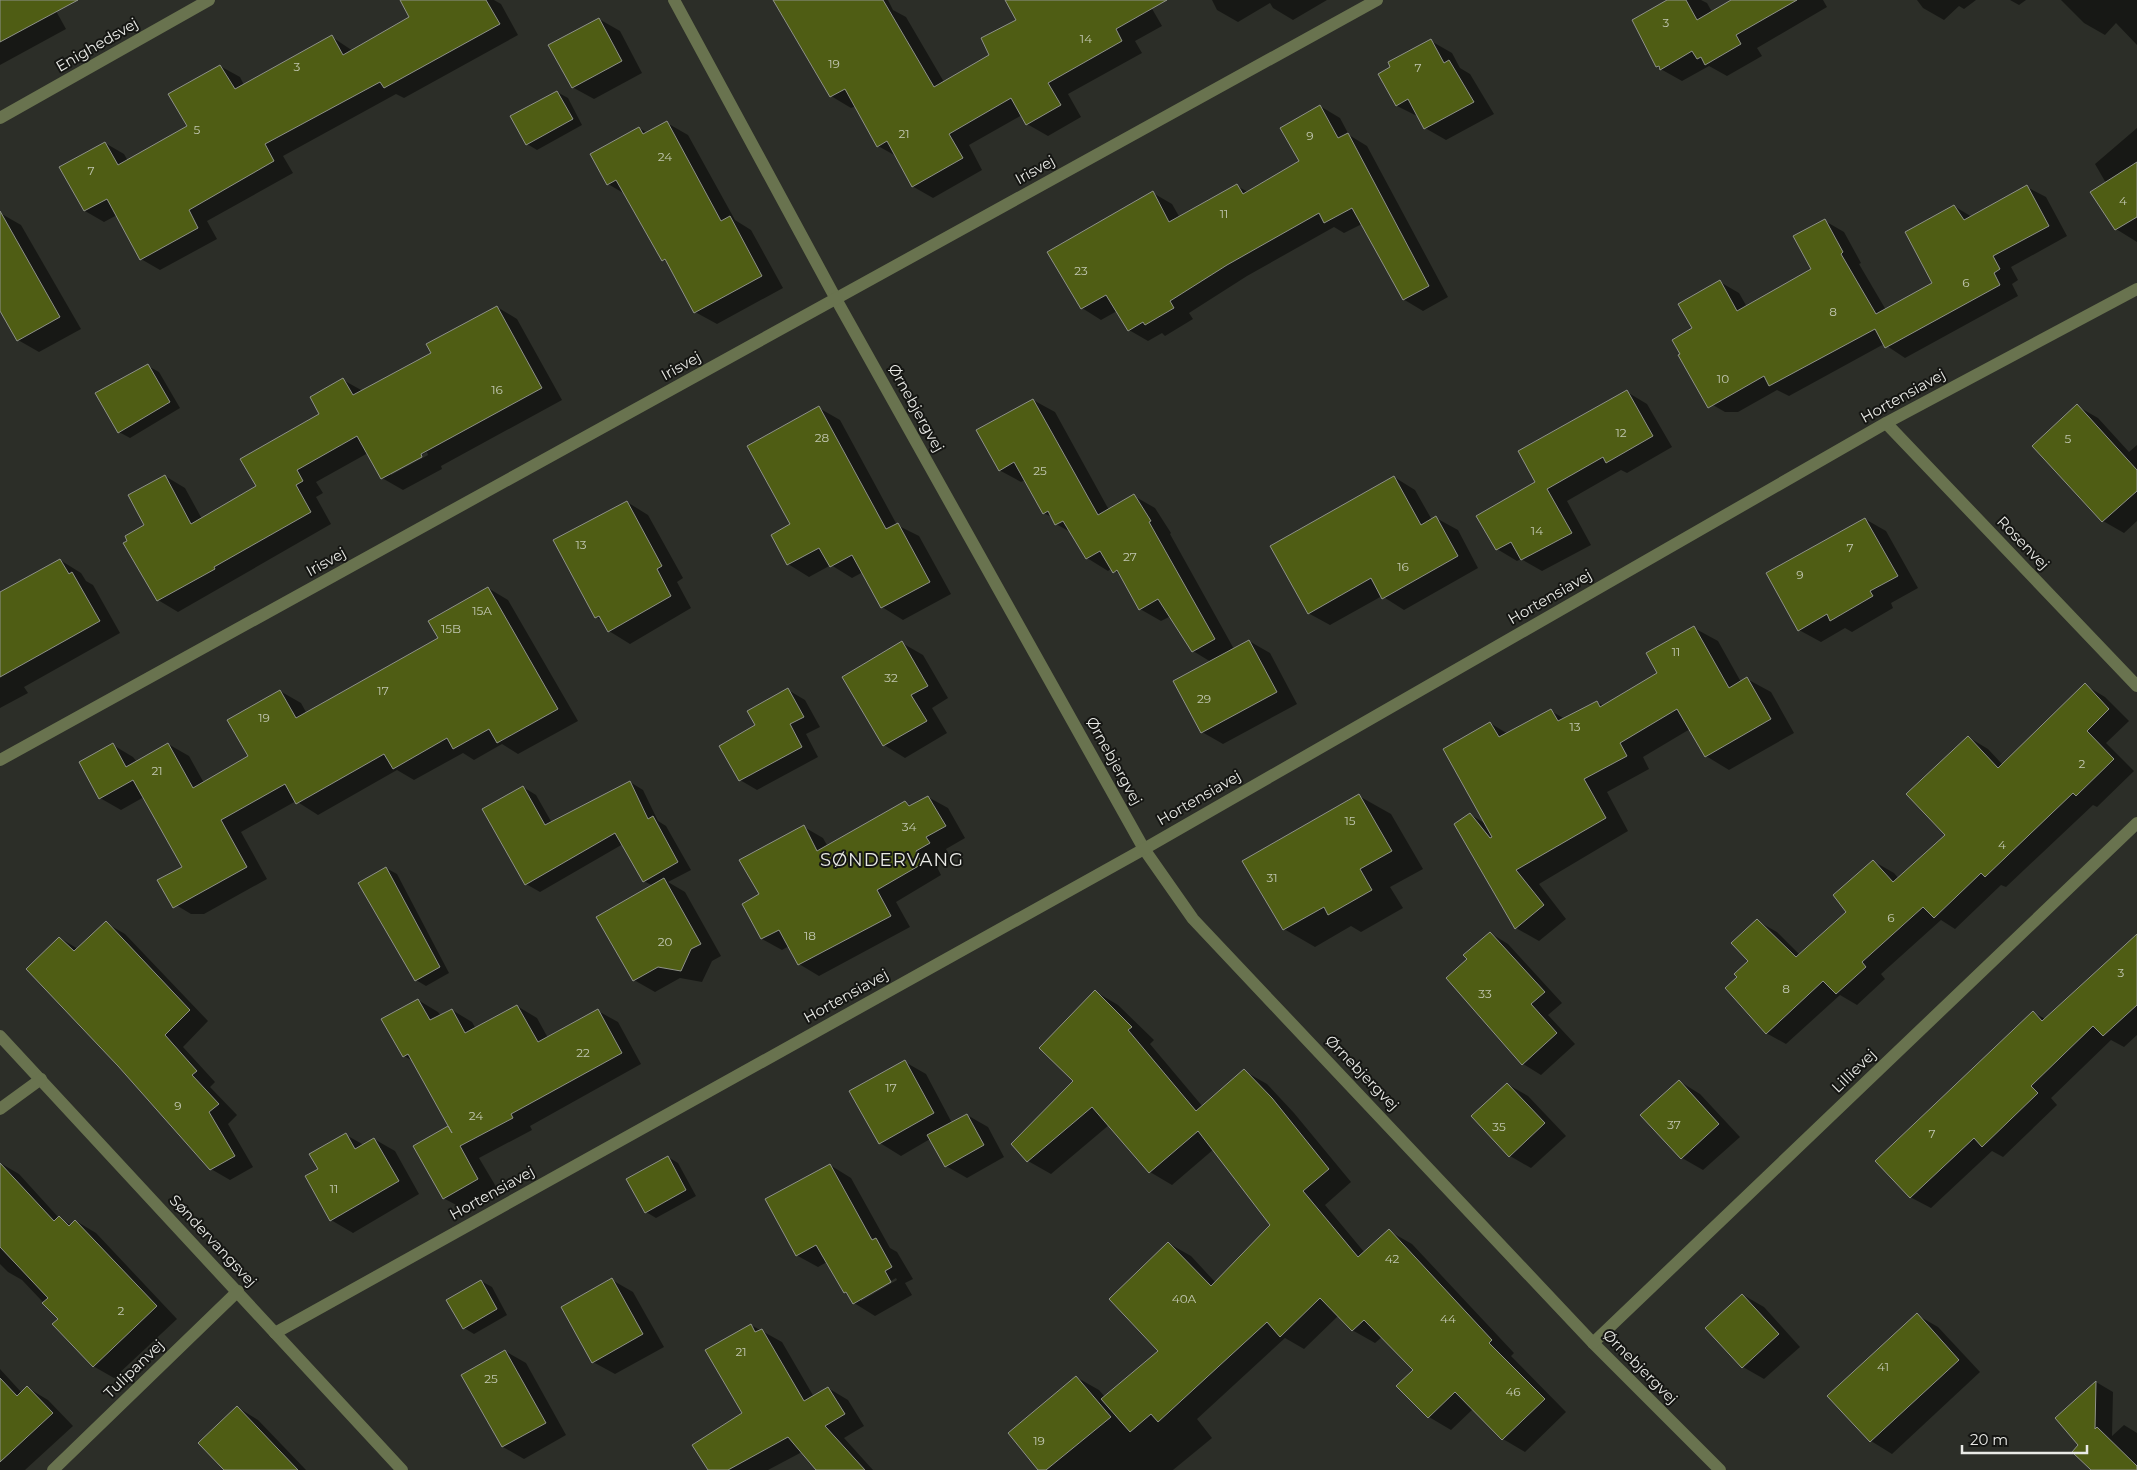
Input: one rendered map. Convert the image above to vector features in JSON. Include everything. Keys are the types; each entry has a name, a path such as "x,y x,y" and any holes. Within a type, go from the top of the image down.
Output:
{"street":[{"name":"Enighedsvej","path":"0,118 209,0"},
{"name":"Ørnebjergvej","path":"674,0 836,299 1144,849 1193,919 1594,1343 1720,1470"},
{"name":"Irisvej","path":"0,760 1377,0"},
{"name":"Hortensiavej","path":"275,1333 1144,849 1886,423 2137,289"},
{"name":"Rosenvej","path":"1886,423 2137,686"},
{"name":"Lillievej","path":"1594,1343 2137,823"},
{"name":"Søndervangsvej","path":"0,1036 402,1470"},
{"path":"0,1109 41,1079"},
{"name":"Tulipanvej","path":"53,1470 238,1291"}],"building":[{"path":"0,0 78,0 0,42"},
{"path":"400,0 486,0 500,24 384,88 380,82 265,144 274,161 189,210 198,228 140,260 107,199 84,211 59,167 105,142 118,165 187,126 168,94 220,65 235,89 332,35 343,55 409,17"},
{"path":"773,0 883,0 934,87 989,55 981,38 1016,20 1005,0 1167,0 1116,29 1122,41 1048,83 1061,105 1026,125 1011,98 949,134 963,158 912,187 887,141 877,147 845,89 830,97"},
{"path":"1667,0 1686,0 1697,20 1731,0 1797,0 1736,35 1741,44 1705,65 1701,57 1697,59 1692,51 1660,70 1659,66 1656,67 1632,20"},
{"path":"599,18 622,61 572,88 548,45"},
{"path":"1431,39 1444,63 1449,60 1474,102 1424,129 1408,99 1396,106 1378,74 1390,67 1388,62"},
{"path":"557,91 573,119 526,145 510,116"},
{"path":"1320,105 1338,138 1348,133 1429,286 1403,300 1352,208 1324,223 1319,213 1227,265 1170,301 1174,308 1145,325 1143,322 1128,331 1106,295 1081,309 1047,252 1153,191 1169,222 1237,184 1243,194 1299,161 1280,128"},
{"path":"667,121 721,221 730,216 762,276 694,313 665,259 662,261 616,180 607,185 590,154 639,127 643,134"},
{"path":"2137,162 2137,217 2115,230 2090,192"},
{"path":"2027,185 2049,226 1993,256 2000,269 1994,273 2000,285 1885,348 1875,329 1769,386 1764,376 1708,408 1678,355 1680,354 1672,340 1692,328 1678,304 1720,280 1737,311 1811,269 1793,236 1825,219 1843,252 1841,254 1876,314 1932,283 1905,232 1954,205 1964,220"},
{"path":"0,211 60,317 17,341 0,311"},
{"path":"497,306 542,388 421,454 422,457 381,479 357,436 297,470 303,481 296,485 311,512 157,601 123,543 127,541 125,536 144,525 128,495 165,475 191,524 256,486 240,459 319,414 310,397 343,378 353,395 431,353 426,344"},
{"path":"148,364 170,402 118,433 95,393"},
{"path":"1627,390 1653,436 1606,463 1603,457 1547,489 1572,533 1521,560 1511,542 1496,550 1476,516 1535,482 1518,451"},
{"path":"1033,399 1098,515 1134,494 1151,521 1149,522 1215,639 1192,652 1158,599 1139,610 1117,570 1113,573 1100,551 1086,559 1063,521 1055,525 1048,511 1043,514 1014,462 999,471 976,430"},
{"path":"2077,404 2137,470 2137,491 2102,522 2032,446"},
{"path":"819,406 886,529 898,523 930,582 881,608 852,555 830,567 819,548 787,565 771,535 790,524 747,446"},
{"path":"1394,476 1421,525 1436,516 1458,556 1382,599 1371,578 1308,614 1270,546"},
{"path":"627,501 662,566 657,569 671,596 608,632 599,616 595,618 553,540"},
{"path":"1865,518 1898,576 1870,591 1873,596 1830,621 1827,614 1798,631 1766,573"},
{"path":"60,559 69,574 72,572 100,621 0,677 0,592"},
{"path":"488,587 558,709 497,743 489,729 453,749 447,738 393,769 384,754 296,804 285,784 221,820 247,867 173,908 157,880 182,867 133,780 99,799 79,762 113,743 126,767 168,743 193,788 248,756 227,720 280,690 296,718 438,638 428,621"},
{"path":"1694,626 1729,688 1747,677 1771,719 1705,757 1677,709 1620,743 1627,756 1584,779 1606,818 1516,870 1544,905 1515,929 1454,824 1470,813 1490,838 1492,837 1443,749 1490,722 1499,737 1551,709 1558,721 1597,701 1600,707 1657,673 1646,653"},
{"path":"1249,640 1277,692 1201,733 1173,681"},
{"path":"902,641 928,686 911,695 927,721 883,746 842,677"},
{"path":"2085,683 2109,709 2087,731 2114,759 2076,796 2073,793 1985,877 1981,873 1934,918 1923,907 1862,962 1866,967 1836,994 1823,981 1766,1034 1725,988 1737,977 1734,974 1748,961 1731,943 1757,919 1796,957 1846,912 1833,895 1873,860 1893,882 1945,835 1906,794 1968,736 1998,768"},
{"path":"788,688 804,717 790,724 802,747 739,781 719,746 755,725 747,711"},
{"path":"630,781 648,819 653,816 678,862 643,882 615,833 525,885 482,809 523,786 545,825"},
{"path":"1359,794 1392,851 1360,869 1372,890 1328,915 1324,907 1283,930 1242,861"},
{"path":"928,796 946,826 926,837 930,843 916,851 922,864 877,890 891,916 798,965 779,930 761,939 742,904 759,894 739,860 804,825 817,851 905,801 909,806"},
{"path":"386,867 440,967 415,981 358,883"},
{"path":"664,878 701,944 691,949 681,971 658,967 633,981 596,917"},
{"path":"106,921 190,1010 165,1035 197,1071 192,1075 219,1104 209,1112 235,1156 210,1170 118,1066 26,969 59,937 74,951"},
{"path":"1490,932 1545,992 1531,1004 1557,1033 1522,1065 1446,978 1467,959 1463,955"},
{"path":"2137,934 2137,1005 2103,1036 2093,1026 2031,1086 2038,1093 1982,1147 1974,1138 1910,1198 1875,1161 2033,1011 2042,1021"},
{"path":"1095,990 1132,1027 1128,1030 1196,1111 1244,1069 1272,1098 1329,1169 1303,1191 1358,1257 1389,1229 1492,1340 1489,1343 1545,1399 1502,1440 1455,1392 1428,1418 1396,1386 1413,1370 1364,1320 1352,1331 1320,1298 1280,1337 1267,1322 1158,1422 1151,1414 1130,1432 1101,1399 1158,1351 1109,1299 1168,1242 1211,1286 1270,1225 1198,1131 1149,1173 1092,1107 1027,1162 1011,1144 1073,1081 1039,1048"},
{"path":"418,999 430,1020 452,1009 465,1033 517,1005 538,1042 598,1009 622,1053 511,1114 513,1118 460,1146 478,1179 443,1199 413,1146 448,1126 452,1133 408,1054 403,1057 381,1019"},
{"path":"905,1060 934,1113 879,1144 849,1091"},
{"path":"1679,1080 1719,1124 1681,1159 1640,1115"},
{"path":"1507,1083 1545,1123 1509,1157 1471,1116"},
{"path":"967,1114 984,1145 945,1167 927,1135"},
{"path":"346,1133 355,1149 374,1138 399,1181 330,1221 305,1176 318,1169 309,1154"},
{"path":"668,1156 686,1190 645,1213 626,1179"},
{"path":"0,1163 54,1221 59,1216 69,1226 75,1220 157,1306 93,1367 52,1324 58,1319 42,1303 48,1298 0,1247"},
{"path":"830,1164 872,1240 876,1238 892,1267 885,1271 891,1282 853,1304 846,1292 844,1293 816,1245 796,1256 765,1199"},
{"path":"612,1278 643,1334 592,1363 561,1307"},
{"path":"481,1280 497,1309 463,1329 446,1300"},
{"path":"1742,1294 1779,1334 1742,1368 1705,1328"},
{"path":"1917,1313 1959,1360 1870,1442 1827,1396"},
{"path":"751,1324 755,1332 762,1329 804,1401 828,1387 845,1414 825,1426 865,1470 816,1470 788,1437 728,1470 708,1470 692,1445 742,1413 705,1350"},
{"path":"505,1350 546,1423 502,1447 461,1375"},
{"path":"1076,1376 1111,1417 1046,1470 1038,1470 1008,1433"},
{"path":"0,1378 17,1396 27,1386 53,1413 0,1462"},
{"path":"2096,1381 2095,1429 2097,1427 2137,1466 2137,1470 2091,1470 2072,1452 2078,1445 2055,1418"},
{"path":"237,1406 298,1470 224,1470 198,1443"}],"district":[{"name":"SØNDERVANG","path":"892,860"}]}
